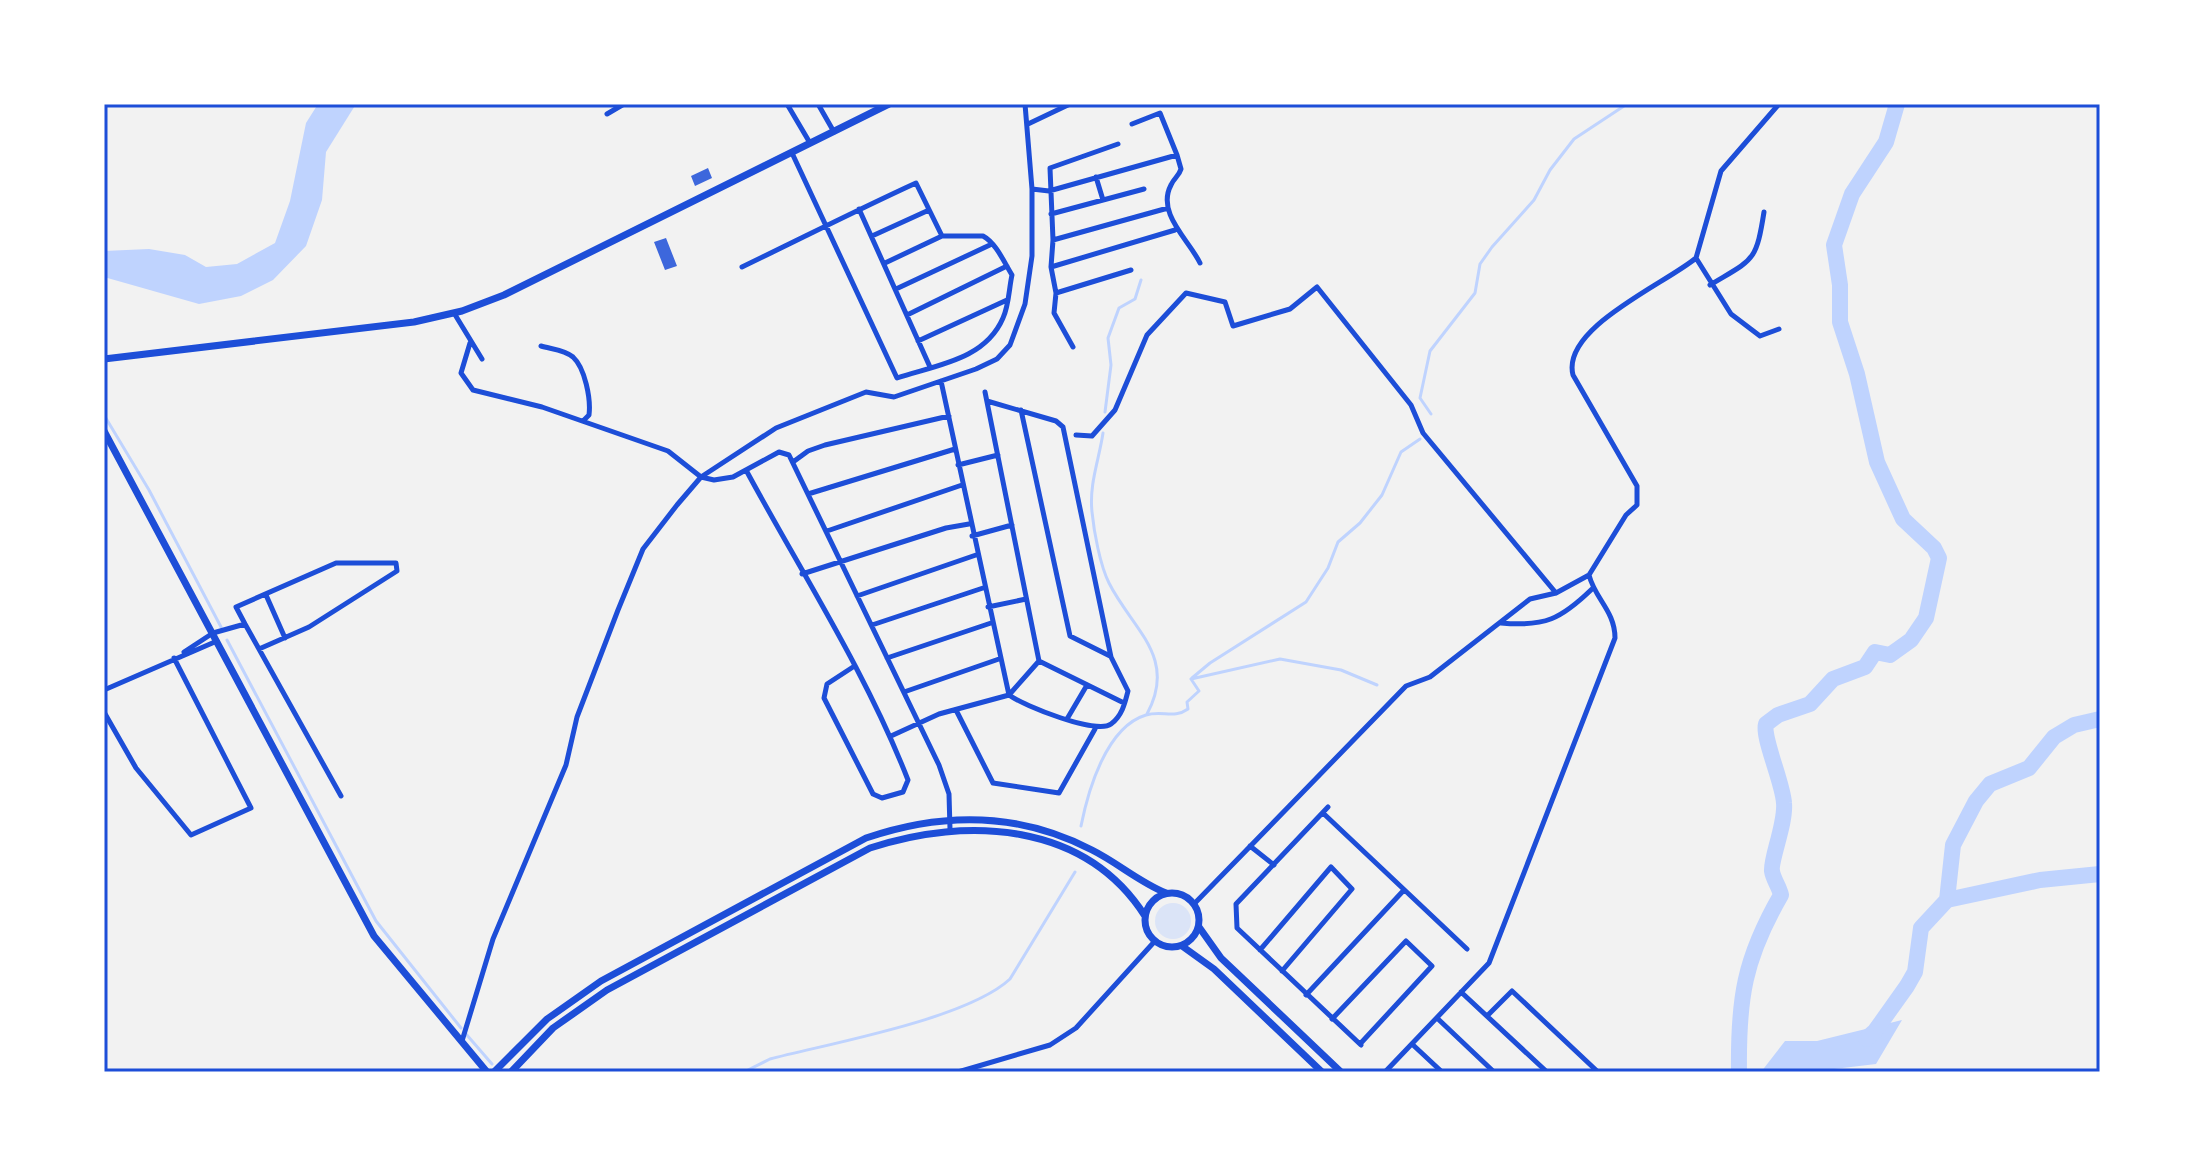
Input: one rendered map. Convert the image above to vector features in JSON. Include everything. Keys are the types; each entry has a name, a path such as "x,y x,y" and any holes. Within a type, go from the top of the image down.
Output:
{"main road":[{"path":"104,359 414,322 454,313 566,266 889,104"},
{"path":"104,431 374,936 487,1072"},
{"path":"494,1072 547,1019 601,981 866,838 903,825 951,819 1012,822 1047,831 1093,850 1139,881 1166,893 1181,894 1194,904 1199,927 1221,958 1341,1072"},
{"path":"511,1072 553,1028 607,990 870,848 904,836 950,829 1010,833 1043,841 1088,859 1113,875 1145,916 1147,931 1155,941 1166,947 1182,946 1191,941 1199,927"},
{"path":"1145,916 1152,901 1166,893"},
{"path":"1182,946 1214,969 1322,1072"}],"street":[{"path":"607,114 624,104"},
{"path":"787,104 811,143"},
{"path":"818,104 834,132"},
{"path":"461,1042 493,939 566,765 577,717 643,549 701,477 776,428 866,392 890,398 941,381 997,359 1014,337 1025,304 1030,268 1032,189 1025,104"},
{"path":"1028,124 1070,104"},
{"path":"1194,904 1383,705 1406,686 1430,677 1530,599 1556,593 1589,575 1626,515 1637,505 1637,486 1573,375 1571,365 1577,346 1615,311 1696,258 1721,171 1779,104"},
{"path":"1132,124 1160,113 1181,169 1170,186 1168,208 1175,230 1189,241 1200,263"},
{"path":"1073,347 1054,313 1056,293 1051,267 1053,240 1049,191 1053,164 1118,144"},
{"path":"792,153 828,224 897,378 971,355 990,339 1004,318 1012,275 992,244 983,236 942,236 885,263"},
{"path":"1032,189 1049,191 1177,155"},
{"path":"1096,177 1103,200"},
{"path":"742,267 916,183 942,236"},
{"path":"1051,214 1144,189"},
{"path":"1053,240 1168,208"},
{"path":"859,209 930,367"},
{"path":"872,236 929,210"},
{"path":"1710,285 1752,260 1758,249 1764,212"},
{"path":"1051,267 1175,230"},
{"path":"896,289 992,244"},
{"path":"1696,258 1710,285 1731,314 1760,336 1779,329"},
{"path":"907,315 1007,266"},
{"path":"1056,293 1131,270"},
{"path":"1076,435 1092,436 1115,410 1147,335 1186,293 1225,302 1233,326 1290,309 1317,287 1411,405 1423,433 1556,593"},
{"path":"918,341 1007,300"},
{"path":"454,313 482,359"},
{"path":"470,343 461,373 473,390 542,407 668,451 701,477 723,480 779,452 789,455 939,765 949,794 950,829"},
{"path":"541,346 565,353 577,363 590,405 589,415 582,421"},
{"path":"941,381 969,524 1009,695"},
{"path":"985,392 1039,661"},
{"path":"987,401 1056,421 1063,427 1111,657 1128,691 1122,712 1110,725 1095,729 1009,695"},
{"path":"1021,410 1070,636 1111,657"},
{"path":"793,462 825,445 949,416"},
{"path":"808,494 955,449"},
{"path":"958,465 998,455"},
{"path":"746,470 891,736 908,787 903,792 882,798 873,794 864,783 824,698 827,684 853,667"},
{"path":"826,531 962,485"},
{"path":"802,574 946,528 969,524"},
{"path":"972,536 1012,525"},
{"path":"857,596 976,555"},
{"path":"259,649 309,627 397,571 396,563 336,563 236,607 245,624 341,796"},
{"path":"1387,1071 1489,963 1615,638 1615,622 1592,589 1589,575"},
{"path":"872,625 983,588"},
{"path":"1500,623 1521,625 1552,621 1592,589"},
{"path":"266,595 285,638"},
{"path":"988,608 1026,599"},
{"path":"887,658 991,623"},
{"path":"104,690 245,624"},
{"path":"104,712 136,768 191,835 251,808 174,658"},
{"path":"904,692 999,659"},
{"path":"1039,661 1124,703"},
{"path":"891,736 956,710 1009,695 1039,661"},
{"path":"1067,719 1087,685"},
{"path":"956,710 993,783 1059,793 1095,729"},
{"path":"1328,807 1236,904 1237,928 1306,995 1332,1019 1360,1044 1432,966 1406,941 1332,1019"},
{"path":"1323,813 1467,949"},
{"path":"1250,846 1274,865"},
{"path":"1260,950 1331,867 1352,889 1282,971"},
{"path":"1306,995 1404,890"},
{"path":"958,1072 1050,1045 1076,1028 1155,941"},
{"path":"1487,1016 1512,991 1598,1072"},
{"path":"1461,992 1547,1072"},
{"path":"1437,1018 1494,1072"},
{"path":"1412,1044 1442,1072"}],"shaded area":[{"path":"1173,903 1186,908 1191,921 1186,934 1173,939 1160,934 1155,921 1160,908"}],"water":[{"path":"318,104 356,104 326,152 322,200 306,246 273,280 241,296 199,304 104,277 104,251 149,249 185,255 206,267 237,264 275,243 290,201 306,123"},
{"path":"1902,1020 1876,1064 1809,1072 1761,1072 1785,1041 1817,1041"}],"building":[{"path":"708,168 712,178 695,186 691,176"},
{"path":"666,238 677,266 665,270 654,242"}],"waterway":[{"path":"1431,414 1420,398 1430,351 1475,293 1480,264 1534,200 1550,170 1574,139 1627,104"},
{"path":"1739,1072 1740,1023 1746,980 1759,939 1781,895 1772,866 1784,803 1766,724 1778,715 1810,704 1833,679 1865,667 1875,652 1890,655 1911,640 1926,618 1939,558 1934,548 1903,519 1877,462 1857,374 1840,322 1840,285 1834,245 1852,194 1886,142 1897,104"},
{"path":"1105,412 1111,365 1108,338 1119,308 1135,299 1141,280"},
{"path":"104,415 149,490 221,627"},
{"path":"1103,433 1092,492 1094,529 1109,583 1155,660 1155,694 1147,714"},
{"path":"1192,678 1210,663 1306,602 1328,568 1338,542 1360,523 1382,495 1401,452 1420,439"},
{"path":"227,640 376,921 461,1028"},
{"path":"1081,826 1101,762 1120,732 1146,715 1178,713 1188,709 1187,702 1199,691 1191,679 1280,659 1341,670 1377,685"},
{"path":"1947,900 1953,845 1976,801 1990,784 2029,768 2054,737 2074,725 2100,719"},
{"path":"744,1072 770,1059 931,1018 990,993 1010,979 1075,872"},
{"path":"1866,1039 1907,986 1915,972 1921,928 1947,900 2040,880 2100,874"},
{"path":"466,1034 492,1064"}]}
